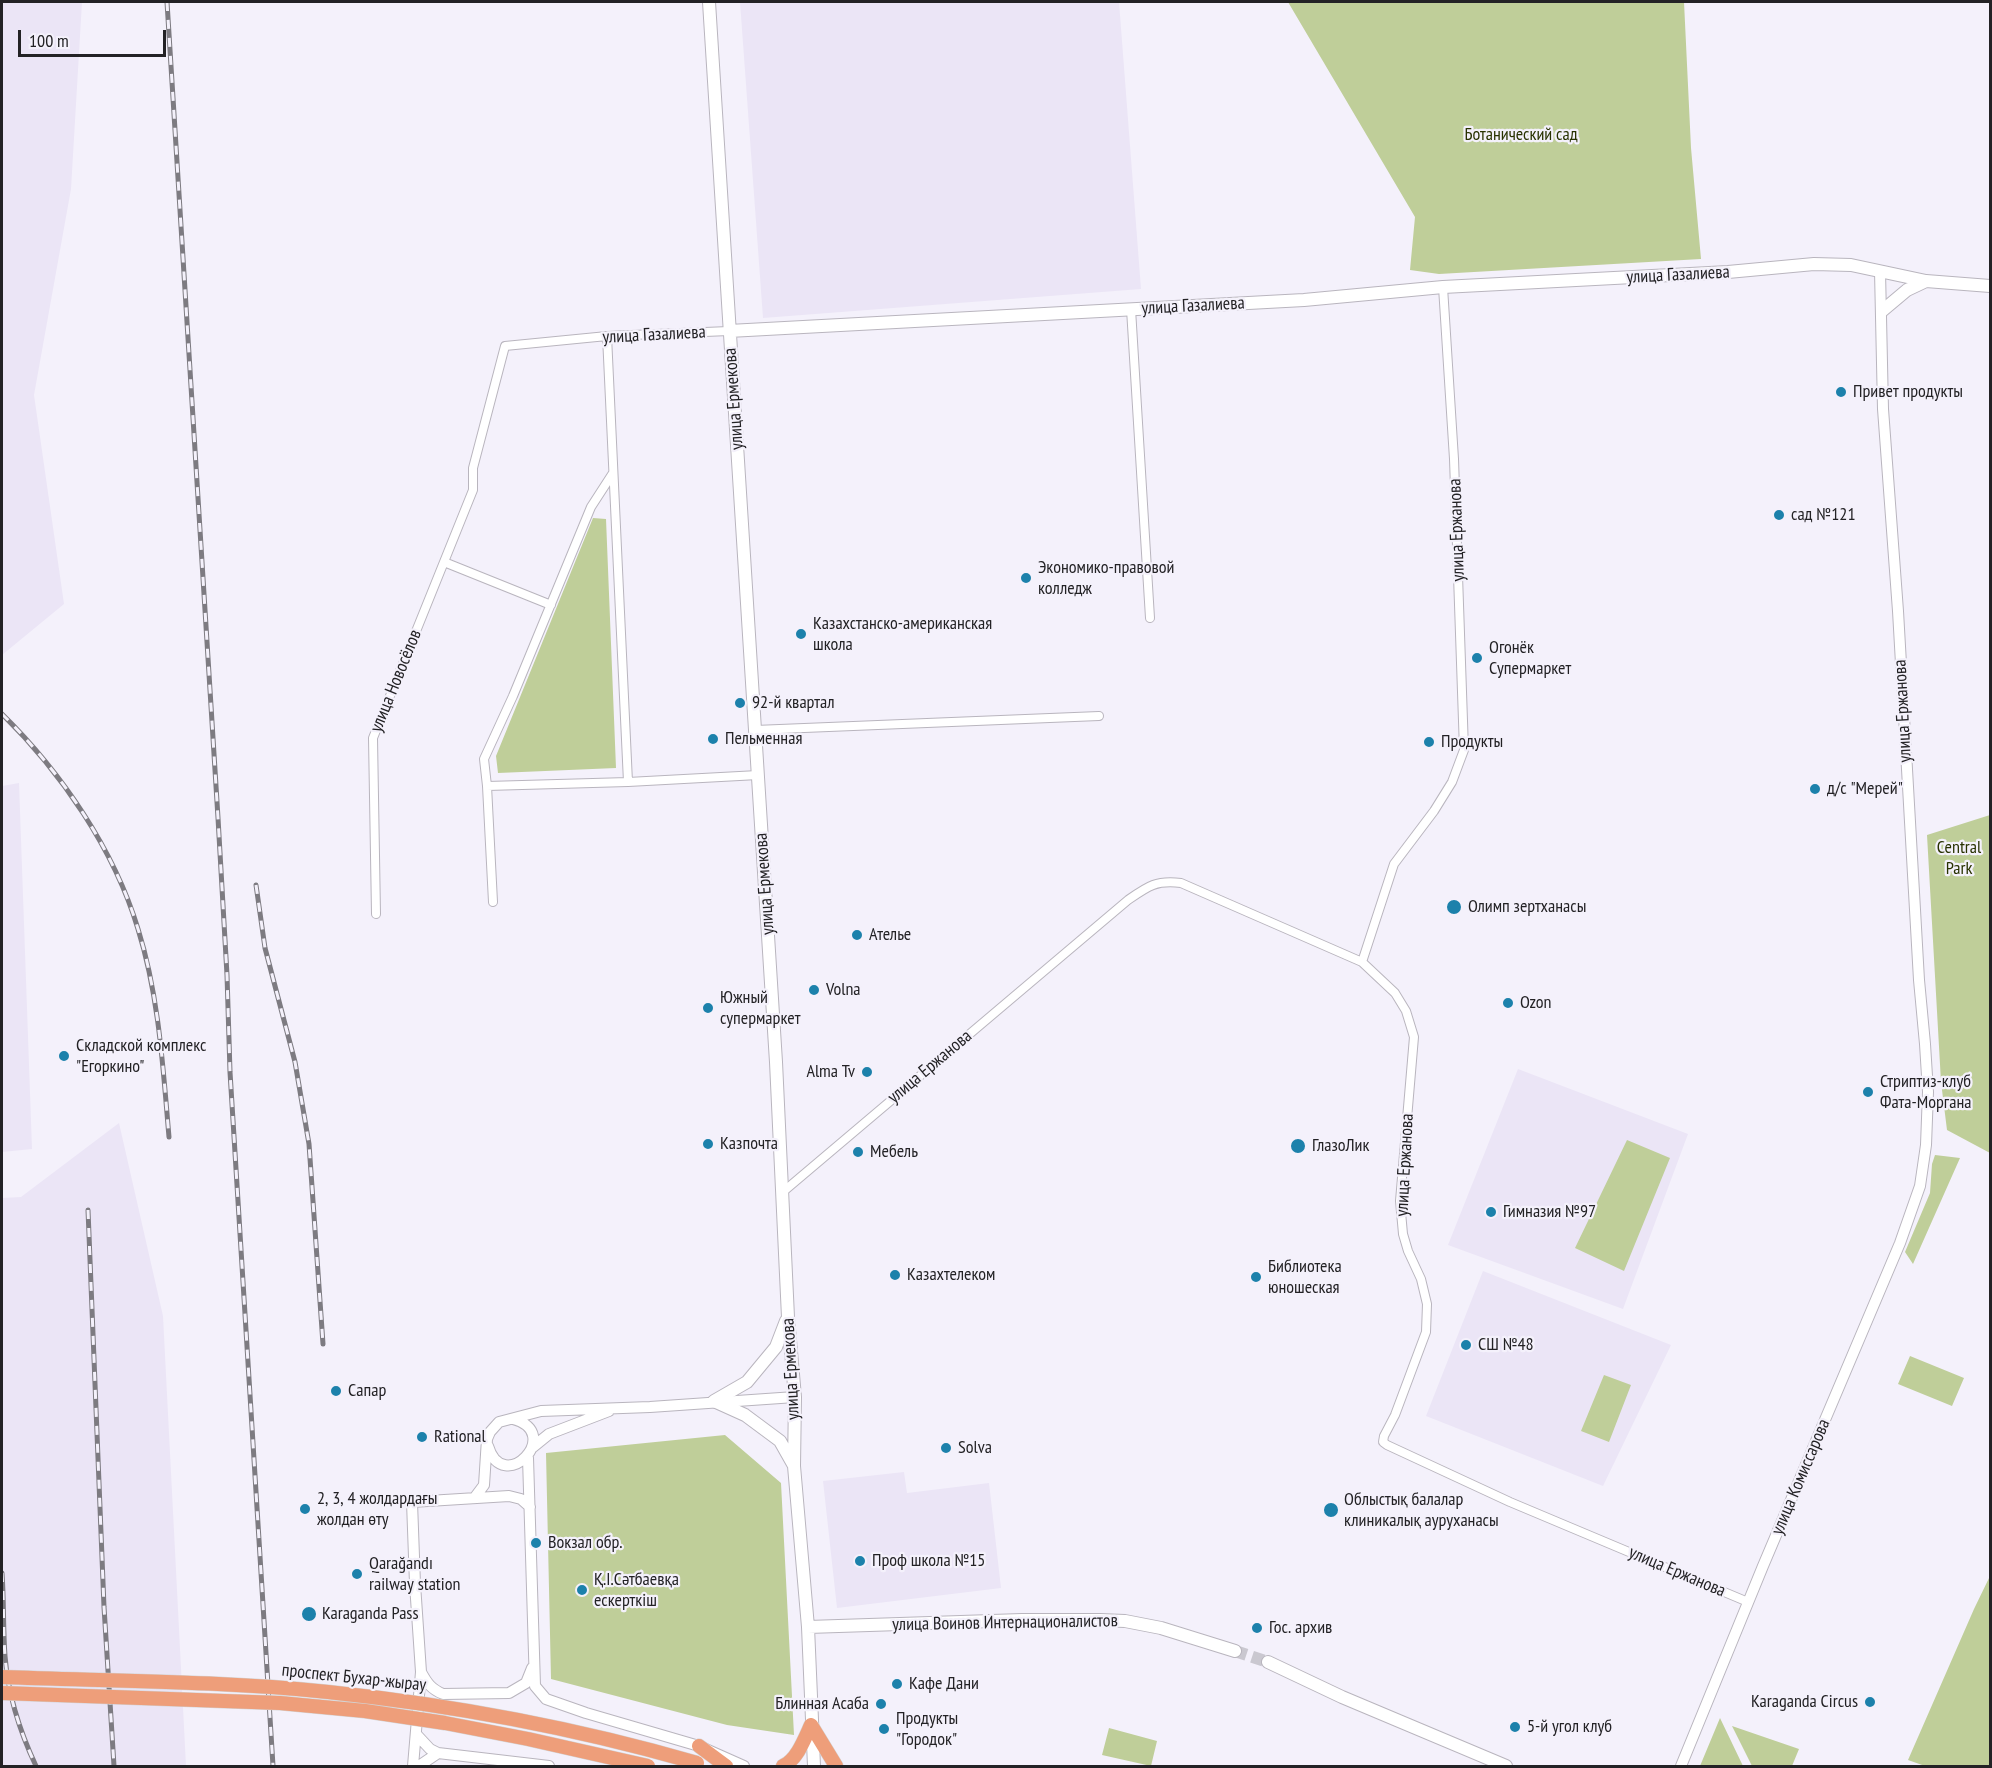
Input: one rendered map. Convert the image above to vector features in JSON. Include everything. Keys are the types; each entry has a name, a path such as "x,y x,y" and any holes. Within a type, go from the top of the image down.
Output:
{"main road":[{"name":"улица Ермекова","path":"709,2 784,1191 788,1317 795,1397 794,1466 808,1628 814,1767"},
{"name":"улица Газалиева","path":"729,331 1304,300 1443,287 1728,272 1814,264 1851,265 1926,281 1990,285"},
{"path":"1882,311 1907,290 1926,281"},
{"path":"714,1401 747,1382 776,1347 788,1317"},
{"path":"714,1401 745,1415 780,1441 794,1466"},
{"name":"улица Воинов Интернационалистов","path":"808,1628 1022,1620 1125,1621 1161,1628 1235,1651"},
{"path":"1268,1662 1506,1767"},
{"name":"проспект Бухар-жырау","path":"2,1677 243,1686 326,1692 430,1704 571,1730 631,1744 702,1765"},
{"name":"проспект Бухар-жырау","path":"2,1693 280,1703 365,1711 528,1739 648,1767"},
{"path":"783,1767 800,1747 811,1725"},
{"path":"811,1725 836,1767"},
{"path":"699,1746 726,1767"}],"street":[{"name":"улица Ержанова","path":"1880,271 1882,409 1898,611 1918,969 1928,1092 1926,1145 1920,1186"},
{"name":"улица Ержанова","path":"1362,962 1394,864 1434,811 1452,782 1464,750 1454,459 1443,287"},
{"path":"1131,309 1150,618"},
{"name":"улица Газалиева","path":"504,346 607,336 729,331"},
{"path":"607,336 628,782"},
{"name":"улица Новосёлов","path":"376,914 373,738 473,490 474,468 504,346"},
{"path":"493,902 484,759 513,696 591,507 613,473"},
{"path":"444,562 551,605"},
{"path":"755,730 1099,716"},
{"path":"487,786 758,775"},
{"name":"улица Ержанова","path":"784,1191 1128,900 1148,886 1163,880 1181,883 1362,962 1395,993 1407,1011 1414,1036 1400,1201 1403,1234 1421,1279 1427,1304 1426,1332 1383,1442 1510,1502 1748,1602"},
{"name":"улица Комиссарова","path":"1681,1767 1748,1602 1900,1243 1920,1186"},
{"path":"476,1497 484,1485 490,1432 499,1422 541,1410 795,1397"},
{"path":"488,1446 490,1453 500,1463 515,1465 549,1434 618,1407"},
{"path":"513,1419 525,1424 532,1435 530,1507 535,1686 546,1699 699,1746 744,1767"},
{"path":"413,1767 421,1672 412,1502 509,1496 521,1499 530,1507"},
{"path":"421,1672 427,1684 443,1694 509,1693 526,1683 533,1666"},
{"path":"418,1717 434,1699 443,1694"},
{"path":"416,1734 430,1749 438,1753 549,1767"},
{"path":"419,1767 438,1753"}],"shaded area":[{"path":"2,2 82,2 71,189 34,395 64,604 2,655"},
{"path":"740,2 1119,2 1141,289 763,318"},
{"path":"19,783 32,1149 2,1152 2,786"},
{"path":"1518,1069 1688,1134 1623,1309 1448,1245"},
{"path":"119,1123 163,1316 186,1766 2,1766 2,1198 21,1197"},
{"path":"1483,1271 1671,1345 1603,1486 1426,1416"},
{"path":"904,1472 907,1493 989,1483 1001,1588 837,1608 823,1481"}],"green space":[{"name":"Ботанический сад","path":"1288,2 1684,2 1691,148 1701,259 1439,274 1410,270 1415,217"},
{"path":"593,518 606,519 616,768 498,773 496,756"},
{"name":"Central Park","path":"1990,815 1990,1153 1947,1130 1941,1082 1927,835"},
{"path":"1627,1140 1670,1158 1624,1271 1575,1248"},
{"path":"1935,1155 1960,1158 1913,1264 1905,1252 1930,1193 1932,1164"},
{"path":"1910,1356 1964,1378 1952,1406 1898,1384"},
{"path":"1604,1375 1631,1385 1609,1442 1581,1431"},
{"path":"725,1435 781,1483 794,1735 727,1725 551,1679 546,1453"},
{"path":"1990,1576 1990,1766 1925,1766 1908,1760 1974,1609"},
{"path":"1720,1718 1743,1766 1700,1766"},
{"path":"1732,1726 1799,1749 1792,1766 1752,1766"},
{"path":"1109,1728 1157,1741 1151,1766 1102,1755"}],"tunnel":[{"path":"1235,1651 1268,1662"}],"railway":[{"path":"167,2 218,818 230,1072 273,1766"},
{"path":"2,714 65,786 100,841 128,899 151,980 162,1059 169,1137"},
{"path":"256,885 265,948 295,1062 309,1144 323,1344"},
{"path":"88,1210 104,1607 114,1766"},
{"path":"2,1573 5,1656 9,1685 20,1727 36,1766"}],"place":[{"name":"Привет продукты","path":"1841,392"},
{"name":"сад №121","path":"1779,515"},
{"name":"Экономико-правовой колледж","path":"1026,578"},
{"name":"Казахстанско-американская школа","path":"801,634"},
{"name":"Огонёк Супермаркет","path":"1477,658"},
{"name":"92-й квартал","path":"740,703"},
{"name":"Пельменная","path":"713,739"},
{"name":"Продукты","path":"1429,742"},
{"name":"д/с \"Мерей\"","path":"1815,789"},
{"name":"Олимп зертханасы","path":"1454,907"},
{"name":"Ателье","path":"857,935"},
{"name":"Volna","path":"814,990"},
{"name":"Ozon","path":"1508,1003"},
{"name":"Южный супермаркет","path":"708,1008"},
{"name":"Складской комплекс \"Егоркино\"","path":"64,1056"},
{"name":"Alma Tv","path":"867,1072"},
{"name":"Стриптиз-клуб Фата-Моргана","path":"1868,1092"},
{"name":"Казпочта","path":"708,1144"},
{"name":"ГлазоЛик","path":"1298,1146"},
{"name":"Мебель","path":"858,1152"},
{"name":"Гимназия №97","path":"1491,1212"},
{"name":"Казахтелеком","path":"895,1275"},
{"name":"Библиотека юношеская","path":"1256,1277"},
{"name":"СШ №48","path":"1466,1345"},
{"name":"Сапар","path":"336,1391"},
{"name":"Rational","path":"422,1437"},
{"name":"Solva","path":"946,1448"},
{"name":"2, 3, 4 жолдардағы жолдан өту","path":"305,1509"},
{"name":"Облыстық балалар клиникалық ауруханасы","path":"1331,1510"},
{"name":"Вокзал обр.","path":"536,1543"},
{"name":"Проф школа №15","path":"860,1561"},
{"name":"Qarağandı railway station","path":"357,1574"},
{"name":"Қ.І.Сәтбаевқа ескерткіш","path":"582,1590"},
{"name":"Karaganda Pass","path":"309,1614"},
{"name":"Гос. архив","path":"1257,1628"},
{"name":"Кафе Дани","path":"897,1684"},
{"name":"Karaganda Circus","path":"1870,1702"},
{"name":"Блинная Асаба","path":"881,1704"},
{"name":"5-й угол клуб","path":"1515,1727"},
{"name":"Продукты \"Городок\"","path":"884,1729"}]}
